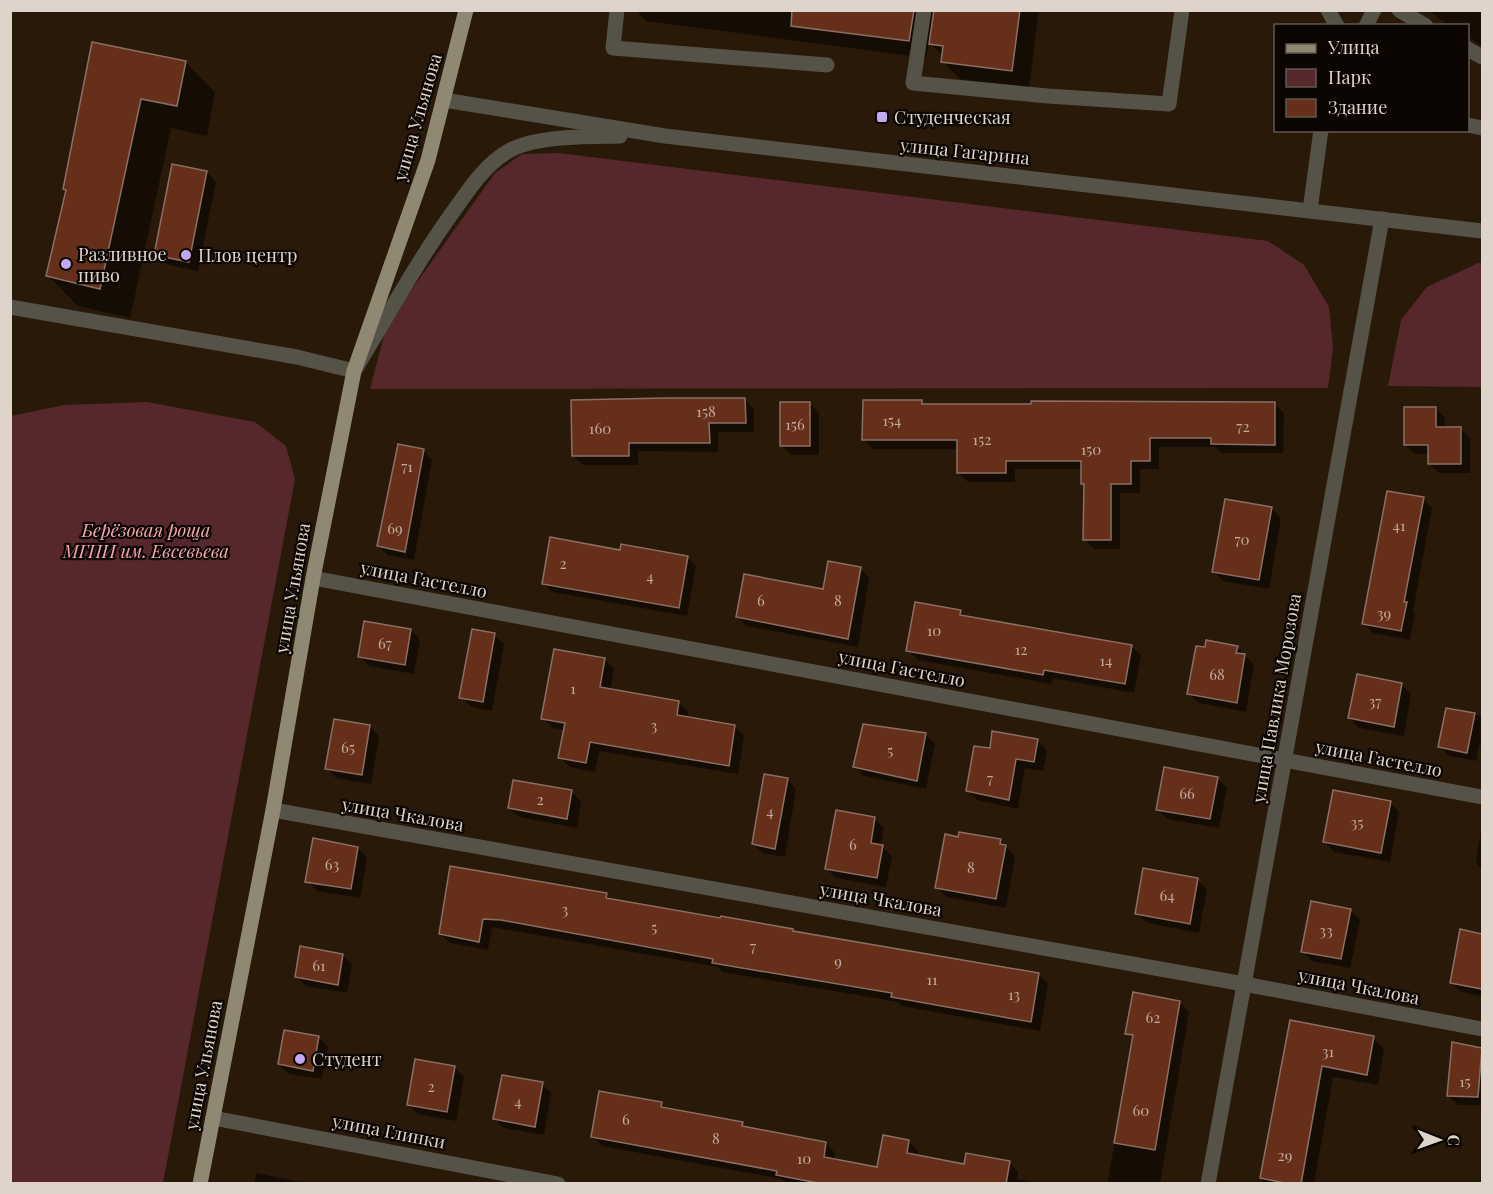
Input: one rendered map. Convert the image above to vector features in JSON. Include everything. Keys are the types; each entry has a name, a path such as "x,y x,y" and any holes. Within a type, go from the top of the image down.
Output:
{"main road":[{"name":"улица Ульянова","path":"200,1184 273,810 313,578 354,372 428,160 466,10"}],"street":[{"path":"617,10 613,48 827,65"},
{"path":"924,10 913,84 1169,104 1182,10"},
{"path":"1328,10 1336,24"},
{"path":"1367,24 1374,10"},
{"path":"1399,10 1423,24"},
{"name":"улица Гагарина","path":"444,100 665,136 1482,231"},
{"path":"1310,210 1321,132"},
{"path":"10,307 297,357 354,372 435,237 478,176 508,151 532,143 578,137 665,136"},
{"name":"улица Павлика Морозова","path":"1208,1184 1382,219"},
{"name":"улица Гастелло","path":"313,578 1482,797"},
{"name":"улица Чкалова","path":"273,810 1244,984 1482,1029"},
{"name":"улица Глинки","path":"213,1118 558,1184"}],"green space":[{"path":"559,153 1268,241 1304,265 1329,307 1333,348 1328,388 370,389 387,324 495,173 522,154"},
{"path":"1482,263 1482,387 1388,386 1401,320 1427,287"},
{"name":"Берёзовая роща МГПИ им. Евсевьева","path":"147,402 255,422 286,446 295,479 163,1183 11,1183 11,416 64,405"}],"building":[{"path":"792,10 914,10 909,41 791,26"},
{"path":"934,10 1020,10 1012,71 941,62 943,46 929,44"},
{"path":"92,42 186,61 177,106 141,99 100,289 46,276 66,190 63,189"},
{"path":"172,164 207,171 189,262 154,255"},
{"path":"745,398 746,423 709,423 710,443 629,443 629,456 572,456 571,400"},
{"path":"863,400 922,400 922,404 1031,404 1031,401 1275,402 1275,445 1211,444 1211,438 1150,438 1150,461 1131,461 1131,484 1111,484 1111,540 1083,540 1084,484 1081,484 1081,461 1006,461 1006,473 957,473 957,440 862,440"},
{"path":"780,402 810,402 810,446 780,446"},
{"path":"1404,407 1436,407 1436,427 1461,427 1461,464 1428,464 1428,445 1404,445"},
{"path":"398,444 424,449 405,552 377,546"},
{"path":"1387,491 1424,497 1404,602 1407,602 1401,631 1362,624"},
{"path":"1225,499 1272,507 1259,580 1212,572"},
{"path":"550,537 620,550 621,544 688,556 679,608 542,584"},
{"path":"828,561 861,567 848,639 736,617 744,574 823,589"},
{"path":"915,602 961,610 960,615 1132,645 1125,684 1044,670 1043,675 906,651"},
{"path":"364,621 411,629 405,665 358,657"},
{"path":"472,629 495,633 483,702 459,698"},
{"path":"1206,640 1238,646 1236,653 1245,654 1237,703 1187,694 1196,646 1205,647"},
{"path":"554,649 605,658 600,687 679,701 677,715 735,725 729,766 590,742 586,763 558,758 565,723 541,719"},
{"path":"1357,674 1402,683 1394,727 1348,718"},
{"path":"1446,708 1475,713 1467,753 1438,747"},
{"path":"334,719 370,725 362,775 325,769"},
{"path":"863,724 926,733 917,781 853,767"},
{"path":"992,731 1038,739 1034,762 1016,759 1009,800 966,791 974,746 990,748"},
{"path":"1164,767 1218,777 1210,819 1156,810"},
{"path":"764,774 788,778 775,849 752,844"},
{"path":"513,780 572,790 567,819 508,808"},
{"path":"1333,790 1391,801 1381,853 1323,842"},
{"path":"836,810 875,817 871,843 883,845 877,878 825,869"},
{"path":"959,832 1001,839 1000,844 1006,845 996,899 935,888 945,834 958,837"},
{"path":"313,838 358,847 351,889 305,882"},
{"path":"450,866 607,893 606,898 720,918 721,916 793,929 793,931 1039,973 1031,1022 891,997 892,993 712,963 713,959 501,920 483,919 479,942 439,934"},
{"path":"1143,868 1198,878 1190,924 1135,914"},
{"path":"1311,901 1351,909 1341,959 1301,952"},
{"path":"1460,929 1482,934 1482,989 1450,983"},
{"path":"300,946 343,954 338,985 295,977"},
{"path":"1133,992 1180,1001 1155,1150 1114,1143 1133,1035 1125,1034"},
{"path":"1290,1020 1374,1036 1367,1075 1322,1066 1301,1184 1260,1178"},
{"path":"284,1030 319,1036 313,1071 278,1064"},
{"path":"1452,1042 1482,1048 1478,1097 1447,1096"},
{"path":"415,1059 455,1066 447,1112 407,1105"},
{"path":"502,1075 543,1082 535,1127 493,1119"},
{"path":"599,1091 662,1102 661,1107 743,1122 742,1126 826,1142 824,1157 877,1167 883,1135 909,1140 907,1153 964,1164 966,1153 1010,1161 1006,1184 823,1184 776,1175 777,1171 591,1137"}],"place":[{"name":"Студенческая","path":"882,117"},
{"name":"Плов центр","path":"186,255"},
{"name":"Разливное пиво","path":"66,264"},
{"name":"Студент","path":"300,1059"}]}
